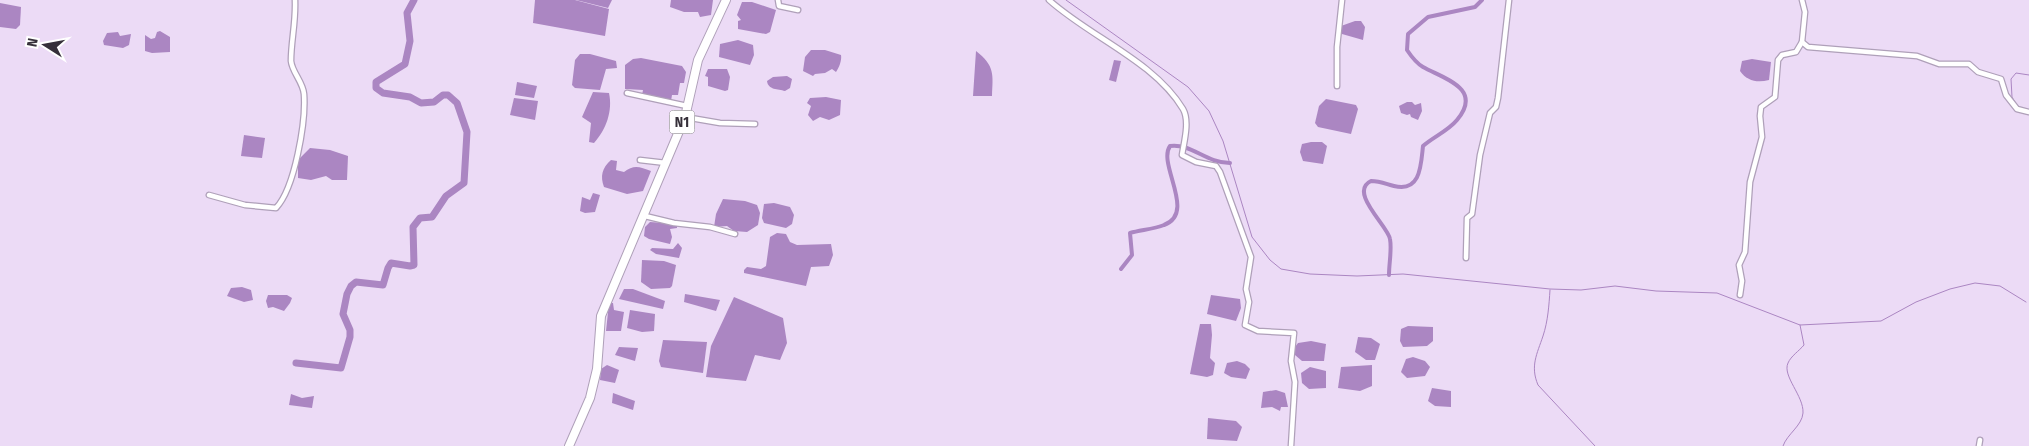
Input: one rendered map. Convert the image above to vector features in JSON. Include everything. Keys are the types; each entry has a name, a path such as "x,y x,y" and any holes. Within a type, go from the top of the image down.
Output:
{"highway":[{"name":"N1","path":"570,446 593,388 597,369 601,316 645,216 685,117 698,60 726,0"}],"street":[{"path":"209,195 245,205 276,208 294,174 302,132 304,93 291,61 296,22 295,0"},
{"path":"778,0 779,6 798,10"},
{"path":"1049,0 1154,76 1183,109 1186,118 1182,155 1196,162 1216,166 1227,187 1236,222 1251,257 1246,289 1249,302 1245,325 1258,331 1294,333 1291,361 1295,382 1291,446"},
{"path":"1337,86 1337,46 1342,0"},
{"path":"1466,258 1467,218 1472,214 1480,154 1490,113 1496,107 1498,98 1510,0"},
{"path":"1740,294 1742,282 1739,264 1745,252 1750,182 1762,137 1761,107 1775,97 1778,60 1782,54 1796,52 1802,42 1805,12 1802,0"},
{"path":"1802,42 1808,47 1917,56 1939,64 1969,64 1978,72 2001,79 2006,95 2017,109 2029,112"},
{"path":"627,93 687,106"},
{"path":"685,117 720,123 755,124"},
{"path":"640,160 666,163"},
{"path":"645,216 674,223 710,227 735,234"}],"shaded area":[{"path":"535,0 575,0 609,9 605,36 533,23"},
{"path":"576,0 612,0 608,8"},
{"path":"671,0 713,0 711,15 700,17 698,12 684,12 670,7"},
{"path":"742,2 752,2 776,10 770,32 766,34 738,29 738,21 741,20 737,15"},
{"path":"0,3 21,7 20,25 16,29 0,27"},
{"path":"1361,21 1365,27 1363,40 1342,34 1341,26"},
{"path":"160,31 170,37 170,52 152,53 145,51 145,35 151,39 155,38 157,32"},
{"path":"118,32 120,36 131,34 129,45 123,48 104,45 103,41 107,33"},
{"path":"738,40 753,45 754,55 750,65 719,57 720,44"},
{"path":"811,50 825,50 841,55 840,64 836,72 832,69 813,76 803,71 805,57"},
{"path":"976,51 987,61 992,71 992,96 973,96"},
{"path":"580,54 590,54 616,61 617,68 606,69 600,90 575,88 572,85 575,60"},
{"path":"641,58 682,66 686,72 684,83 680,83 678,95 672,95 671,101 642,95 643,90 625,89 625,65 633,59"},
{"path":"1752,59 1771,62 1769,80 1753,80 1746,77 1740,71 1742,61"},
{"path":"1114,60 1121,61 1116,82 1109,80"},
{"path":"708,69 727,69 730,77 728,90 725,91 708,86 708,77 705,76"},
{"path":"787,76 792,79 790,88 785,91 774,89 769,86 767,81 773,77"},
{"path":"517,82 537,86 534,98 515,95"},
{"path":"593,92 609,93 610,100 608,120 594,143 589,142 591,123 582,117"},
{"path":"826,97 841,100 840,115 829,120 820,117 813,121 808,115 811,106 807,103 810,98"},
{"path":"514,98 538,101 535,120 510,115"},
{"path":"1326,99 1356,105 1358,109 1351,134 1318,127 1315,123 1319,106"},
{"path":"1412,102 1415,105 1421,103 1422,111 1418,120 1411,117 1410,114 1401,113 1399,106"},
{"path":"244,135 265,138 262,158 241,156"},
{"path":"1322,142 1327,146 1323,164 1303,161 1300,152 1302,144"},
{"path":"310,148 330,150 348,156 347,180 332,180 326,176 311,180 298,178 298,160"},
{"path":"611,160 617,161 616,170 624,172 637,167 651,171 643,191 627,194 604,187 603,172"},
{"path":"593,193 600,195 595,212 585,213 580,211 582,197 590,200"},
{"path":"723,199 745,201 757,205 760,213 758,225 747,232 734,231 727,226 714,227 716,214"},
{"path":"774,203 790,207 794,215 792,224 786,228 764,223 762,218 764,204"},
{"path":"650,222 677,224 677,228 670,229 672,237 670,244 644,236 645,227"},
{"path":"777,233 786,234 790,242 797,245 831,244 833,255 829,266 811,267 806,286 744,273 747,267 761,269 766,266 770,237"},
{"path":"678,243 682,248 679,258 656,254 650,250 652,248 673,249"},
{"path":"642,260 664,261 676,265 672,286 670,288 651,289 641,282"},
{"path":"242,287 251,290 253,300 244,302 227,296 231,288"},
{"path":"624,289 633,289 665,301 663,309 619,299"},
{"path":"685,294 720,300 716,311 684,302"},
{"path":"268,295 287,295 292,298 284,311 273,307 268,308 266,301"},
{"path":"1211,295 1240,299 1241,308 1236,321 1207,314"},
{"path":"734,297 783,318 787,343 780,360 755,355 746,381 706,377 711,346"},
{"path":"609,303 613,303 614,310 624,312 621,331 606,331"},
{"path":"630,310 655,314 654,331 642,332 627,328"},
{"path":"1200,324 1211,324 1210,358 1215,363 1213,375 1207,377 1190,374"},
{"path":"1408,326 1433,327 1433,341 1427,346 1403,347 1400,341 1401,329"},
{"path":"1358,337 1371,338 1380,344 1375,360 1366,360 1355,352"},
{"path":"663,340 707,342 703,373 661,367 659,361"},
{"path":"1311,341 1326,344 1324,361 1302,361 1295,355 1295,347 1298,343"},
{"path":"619,347 638,348 635,361 615,355"},
{"path":"1413,357 1425,361 1430,367 1425,376 1407,378 1401,372 1406,359"},
{"path":"1237,361 1245,364 1250,369 1246,379 1231,377 1224,373 1227,363"},
{"path":"607,365 619,370 615,383 600,380 601,369"},
{"path":"1372,365 1372,386 1360,391 1338,388 1341,367"},
{"path":"1310,367 1326,371 1326,388 1309,389 1302,383 1301,373"},
{"path":"1432,388 1451,391 1451,407 1435,406 1428,401"},
{"path":"1276,390 1285,393 1288,407 1281,407 1280,411 1272,407 1261,408 1263,392"},
{"path":"613,393 635,401 633,410 612,403"},
{"path":"291,394 302,398 314,396 312,408 289,405"},
{"path":"1208,418 1236,421 1242,427 1237,441 1207,439"}],"waterway":[{"path":"296,363 341,368 350,337 350,330 343,314 347,294 351,286 356,282 383,285 391,263 414,265 413,227 420,218 432,217 446,196 464,183 467,132 457,103 448,95 443,95 434,102 421,103 410,97 383,93 376,88 376,82 405,64 410,41 407,13 414,0"},
{"path":"1066,0 1188,87 1209,111 1223,141 1252,237 1270,260 1281,269 1310,274 1357,276 1403,274 1550,289 1581,290 1615,286 1656,291 1717,293 1800,325 1881,321 1916,302 1950,289 1975,283 2000,286 2026,302"},
{"path":"1389,275 1390,239 1388,233 1366,201 1365,186 1371,181 1403,187 1415,181 1420,168 1423,146 1457,120 1464,109 1466,100 1463,92 1457,86 1418,64 1407,50 1408,34 1428,17 1475,7 1482,0"},
{"path":"2016,104 2012,97 2011,79 2016,73 2029,75"},
{"path":"1121,269 1132,255 1130,233 1164,225 1173,219 1177,210 1177,199 1168,164 1167,154 1170,146 1185,147 1213,160 1230,163"},
{"path":"1550,290 1546,325 1534,366 1538,385 1595,446"},
{"path":"1783,446 1800,422 1803,413 1800,400 1790,380 1787,368 1791,358 1804,345 1800,325"}]}
